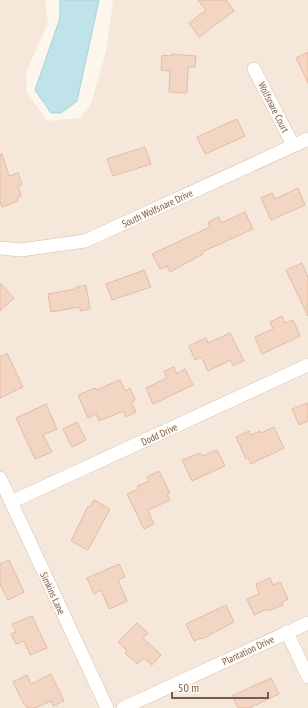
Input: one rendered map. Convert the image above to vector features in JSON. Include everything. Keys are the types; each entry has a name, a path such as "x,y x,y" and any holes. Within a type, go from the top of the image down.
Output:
{"street":[{"name":"Wolfsnare Court","path":"254,69 293,145"},
{"name":"South Wolfsnare Drive","path":"0,248 21,250 85,241 308,139"},
{"name":"Dodd Drive","path":"11,502 308,365"},
{"name":"Simkins Lane","path":"0,478 107,708"},
{"name":"Plantation Drive","path":"123,708 308,623"},
{"path":"287,632 308,677"}],"shaded area":[{"path":"0,0 45,0 48,23 26,73 27,92 47,121 80,118 91,104 106,51 113,0 308,0 308,708 0,708"}],"water":[{"path":"60,0 99,0 77,101 61,113 51,113 35,90 60,18"}],"building":[{"path":"198,0 226,0 234,11 199,37 189,23 206,10"},
{"path":"308,52 308,83 296,58"},
{"path":"171,54 196,56 195,67 188,67 187,93 169,92 170,71 161,70 162,55 171,56"},
{"path":"237,119 245,136 205,154 197,137"},
{"path":"145,147 151,164 113,176 107,159"},
{"path":"2,154 9,176 18,173 22,184 18,186 21,196 17,198 18,201 2,207 0,201 0,155"},
{"path":"298,188 305,205 271,220 261,198 272,193 275,199"},
{"path":"245,212 253,229 202,252 203,254 170,272 167,266 160,269 152,254 210,227 208,222 219,217 221,223"},
{"path":"302,263 308,277 308,316 286,270"},
{"path":"144,270 151,287 112,300 106,284"},
{"path":"0,283 14,298 0,311"},
{"path":"86,285 90,309 80,311 80,307 51,312 48,294 76,289 76,287"},
{"path":"282,316 285,323 293,320 300,336 262,354 255,337 273,329 270,322"},
{"path":"230,333 244,361 233,366 231,360 208,371 201,357 195,360 189,346 206,338 208,343"},
{"path":"7,353 23,387 0,398 0,357"},
{"path":"174,367 177,374 185,369 193,385 153,404 146,388 167,378 164,371"},
{"path":"120,380 125,391 130,388 135,400 131,402 136,412 126,417 123,411 99,421 96,414 88,418 78,395 95,388 96,390"},
{"path":"308,403 308,421 299,425 292,409"},
{"path":"46,404 57,429 43,435 52,452 35,459 16,418"},
{"path":"77,422 86,440 72,447 63,429"},
{"path":"274,427 284,448 251,464 248,458 246,459 236,437 249,431 251,435 260,431 261,433"},
{"path":"217,450 225,466 192,481 182,460 200,453 202,456"},
{"path":"159,471 170,493 167,494 170,500 148,510 154,524 144,529 127,494 139,489 137,486 149,481 147,477"},
{"path":"94,500 110,509 88,550 71,541 88,506 90,507"},
{"path":"9,560 24,592 8,600 0,584 0,564"},
{"path":"119,564 125,577 118,580 127,601 109,609 101,590 94,594 87,578"},
{"path":"270,578 273,585 280,582 288,599 282,602 283,605 268,611 267,609 254,615 247,599 259,594 256,584"},
{"path":"226,605 234,622 202,639 201,638 194,641 186,624"},
{"path":"32,616 47,648 30,655 24,641 16,644 11,634 16,632 12,624"},
{"path":"137,623 148,633 143,638 161,655 152,665 144,658 137,664 125,653 127,651 118,642"},
{"path":"51,674 64,701 53,706 51,701 35,708 27,708 13,682 27,675 31,684"},
{"path":"271,678 279,694 249,708 238,708 232,696"}]}
